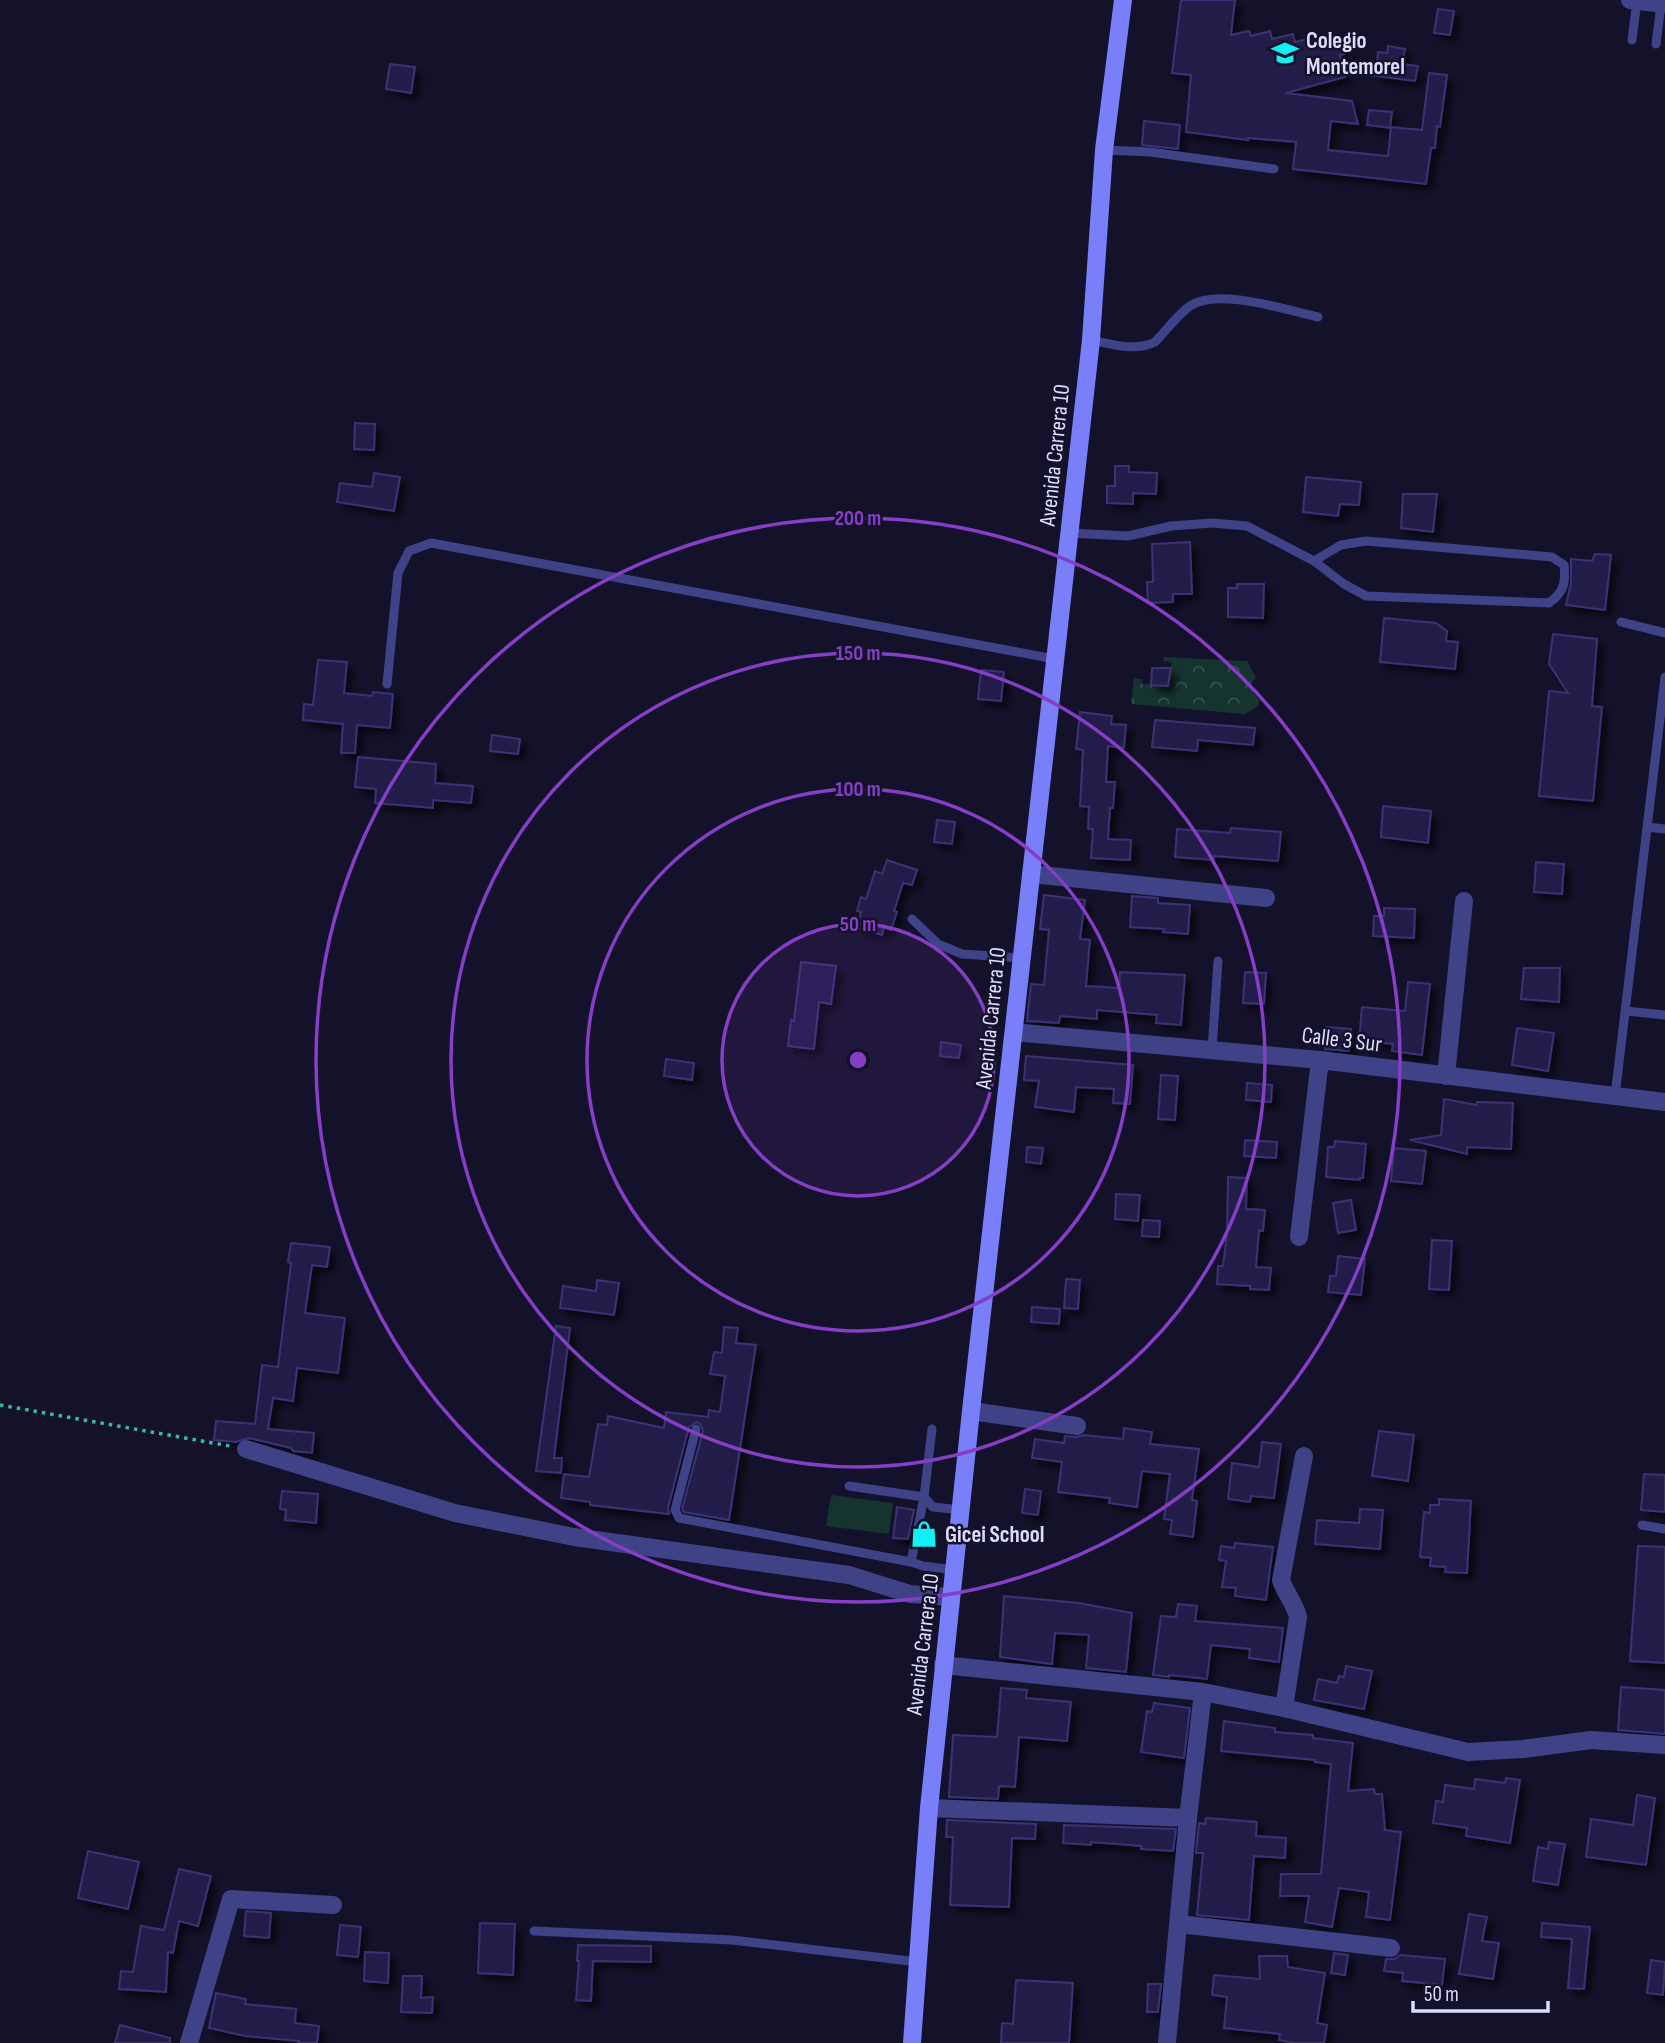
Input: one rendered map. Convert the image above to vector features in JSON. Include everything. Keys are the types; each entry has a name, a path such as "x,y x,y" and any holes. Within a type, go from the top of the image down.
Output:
{"street":[{"name":"Avenida Carrera 10","path":"912,2043 929,1808 943,1665 956,1570 971,1411 1091,340 1104,150 1123,0"},
{"path":"1630,0 1663,4"},
{"path":"1031,874 1266,898"},
{"path":"1446,1076 1464,901"},
{"name":"Calle 3 Sur","path":"1013,1032 1320,1060 1665,1102"},
{"path":"1299,1237 1320,1060"},
{"path":"971,1411 1077,1426"},
{"path":"246,1449 455,1514 574,1537 849,1575 910,1594 951,1597"},
{"path":"1284,1708 1298,1617 1281,1580 1304,1456"},
{"path":"943,1665 1203,1692 1284,1708 1468,1752 1523,1749 1591,1740 1665,1745"},
{"path":"1167,2043 1203,1692"},
{"path":"929,1808 1188,1818"},
{"path":"189,2043 230,1899 333,1905"},
{"path":"1179,1924 1391,1948"}],"lane":[{"path":"1632,40 1637,1"},
{"path":"1656,44 1663,4"},
{"path":"1104,150 1150,152 1274,169"},
{"path":"1091,340 1126,347 1149,345 1190,306 1224,297 1318,317"},
{"path":"1069,533 1128,536 1171,526 1212,523 1247,526 1314,561 1344,584 1366,596 1549,603 1561,594 1566,581 1564,565 1552,557 1366,541 1341,545 1314,561"},
{"path":"387,684 397,573 409,551 431,543 1055,659"},
{"path":"1621,622 1665,633"},
{"path":"1615,1096 1665,677"},
{"path":"1647,827 1665,829"},
{"path":"912,919 937,944 962,954 1022,958"},
{"path":"1212,1050 1218,961"},
{"path":"1626,1011 1665,1015"},
{"path":"696,1429 674,1510 679,1518 923,1566 956,1570"},
{"path":"911,1562 924,1497 932,1429"},
{"path":"849,1486 924,1497 933,1507 961,1510"},
{"path":"1642,1525 1665,1529"},
{"path":"534,1930 732,1940 918,1962"}],"path":[{"path":"0,1405 246,1449"}],"green space":[{"path":"1164,657 1247,661 1256,677 1251,683 1254,694 1259,699 1258,706 1245,714 1131,704 1134,678 1142,679 1142,684 1168,686 1172,662 1163,661"},
{"path":"831,1495 893,1503 889,1534 826,1526"}],"building":[{"path":"1181,0 1235,0 1231,35 1249,31 1251,36 1270,31 1272,39 1293,34 1295,42 1316,37 1318,45 1340,39 1345,77 1286,93 1352,101 1358,124 1331,121 1328,150 1388,156 1391,127 1422,130 1429,73 1447,75 1440,127 1437,126 1435,148 1431,148 1426,184 1293,169 1296,142 1248,140 1186,132 1191,75 1172,73"},
{"path":"1438,9 1454,11 1450,35 1434,33"},
{"path":"1388,46 1405,49 1402,64 1418,66 1415,81 1375,76 1378,52 1387,53"},
{"path":"390,64 415,67 411,93 386,89"},
{"path":"1369,110 1392,112 1390,128 1367,125"},
{"path":"1144,121 1180,125 1178,149 1142,145"},
{"path":"355,423 375,424 374,450 354,449"},
{"path":"1115,466 1129,466 1129,472 1157,473 1156,494 1133,493 1133,504 1107,503 1107,486 1115,486"},
{"path":"374,473 400,477 394,511 337,502 340,483 372,487"},
{"path":"1306,477 1361,482 1359,505 1340,504 1338,516 1303,512"},
{"path":"1403,494 1437,494 1433,532 1401,528"},
{"path":"1190,542 1192,594 1173,594 1173,602 1148,603 1147,582 1153,582 1152,544"},
{"path":"1595,554 1611,555 1605,610 1566,605 1571,583 1571,559 1592,561"},
{"path":"1237,584 1264,584 1263,618 1228,617 1228,588 1237,588"},
{"path":"1384,618 1436,623 1447,631 1446,641 1458,642 1455,669 1380,662"},
{"path":"1553,634 1597,639 1592,706 1602,707 1593,801 1539,796 1549,691 1568,693 1549,664"},
{"path":"318,660 347,662 344,693 372,696 373,692 393,694 390,728 357,725 355,753 341,753 343,724 303,720 304,704 313,705"},
{"path":"1152,668 1171,668 1168,686 1151,685"},
{"path":"981,670 1004,672 1001,701 978,699"},
{"path":"1080,712 1112,716 1111,724 1126,725 1124,748 1108,746 1106,782 1115,782 1108,839 1131,840 1130,860 1091,858 1093,829 1088,829 1089,807 1080,806 1083,750 1076,749"},
{"path":"1155,720 1255,728 1253,745 1198,740 1197,751 1152,747"},
{"path":"492,735 520,739 518,754 490,751"},
{"path":"358,757 436,764 435,783 473,786 471,803 433,800 433,808 375,803 376,789 355,787"},
{"path":"1383,806 1431,811 1428,843 1381,837"},
{"path":"937,820 955,822 952,844 934,842"},
{"path":"1231,828 1281,832 1278,861 1214,856 1213,860 1175,857 1177,829 1230,833"},
{"path":"887,860 917,870 912,885 903,883 891,930 884,927 882,935 857,927 861,912 857,911 861,897 866,899 875,871 882,874"},
{"path":"1536,862 1564,864 1562,894 1534,892"},
{"path":"1044,895 1085,900 1080,939 1090,940 1086,986 1119,988 1120,972 1185,975 1181,1025 1156,1023 1157,1015 1097,1010 1097,1019 1060,1016 1059,1023 1027,1021 1031,984 1044,985 1049,930 1040,929"},
{"path":"1132,896 1158,898 1158,903 1190,905 1188,934 1130,927"},
{"path":"1384,908 1415,909 1414,938 1373,936 1374,916 1384,916"},
{"path":"801,962 836,966 831,1004 819,1002 814,1049 788,1046 791,1020 794,1021"},
{"path":"1524,968 1560,968 1559,1002 1521,999"},
{"path":"1245,972 1266,973 1264,1004 1243,1003"},
{"path":"1408,982 1430,984 1422,1055 1392,1051 1393,1044 1359,1041 1362,1007 1405,1011"},
{"path":"1327,1027 1351,1029 1349,1051 1325,1049"},
{"path":"1517,1028 1554,1033 1548,1071 1512,1065"},
{"path":"941,1042 961,1045 959,1058 940,1056"},
{"path":"1026,1056 1133,1065 1130,1104 1113,1103 1114,1089 1076,1087 1074,1112 1035,1107 1039,1081 1024,1080"},
{"path":"666,1059 694,1063 692,1080 664,1076"},
{"path":"1161,1075 1178,1076 1175,1120 1158,1119"},
{"path":"1247,1083 1272,1085 1271,1102 1246,1100"},
{"path":"1444,1099 1477,1105 1477,1102 1513,1103 1511,1149 1467,1147 1467,1154 1410,1140 1441,1135"},
{"path":"1245,1140 1277,1142 1276,1158 1244,1156"},
{"path":"1335,1141 1366,1144 1363,1178 1326,1177 1328,1147 1334,1147"},
{"path":"1027,1147 1043,1148 1041,1164 1026,1162"},
{"path":"1394,1148 1426,1151 1422,1184 1391,1181"},
{"path":"1228,1177 1247,1178 1246,1209 1265,1210 1263,1231 1259,1230 1256,1267 1271,1268 1269,1290 1217,1284 1218,1266 1223,1266 1227,1234"},
{"path":"1116,1194 1140,1195 1138,1221 1115,1219"},
{"path":"1351,1200 1356,1230 1338,1233 1333,1203"},
{"path":"1143,1220 1160,1221 1159,1237 1142,1236"},
{"path":"1432,1240 1452,1241 1449,1290 1429,1289"},
{"path":"291,1243 330,1247 327,1267 312,1265 305,1313 345,1318 338,1373 297,1368 293,1401 273,1398 268,1429 314,1433 312,1453 293,1451 291,1448 249,1438 236,1442 214,1440 216,1421 255,1424 262,1365 278,1367"},
{"path":"1338,1256 1365,1259 1361,1295 1328,1292 1330,1276 1336,1276"},
{"path":"1066,1279 1080,1280 1078,1309 1064,1308"},
{"path":"597,1280 619,1283 614,1315 560,1308 563,1286 596,1291"},
{"path":"1032,1307 1060,1309 1059,1324 1031,1322"},
{"path":"556,1326 570,1328 554,1458 562,1458 561,1473 536,1471"},
{"path":"724,1327 738,1328 736,1343 756,1345 729,1520 684,1512 682,1509 703,1431 697,1422 689,1427 668,1508 669,1514 590,1505 590,1502 561,1498 564,1474 589,1477 598,1424 607,1425 608,1416 664,1428 666,1412 708,1417 709,1410 720,1412 725,1376 710,1374 714,1352 722,1353"},
{"path":"1124,1428 1152,1432 1150,1444 1199,1449 1192,1500 1197,1501 1193,1537 1170,1534 1172,1520 1164,1519 1170,1474 1142,1471 1137,1507 1109,1503 1110,1498 1058,1492 1062,1462 1032,1458 1035,1439 1064,1443 1065,1436 1084,1435 1123,1439"},
{"path":"1379,1431 1414,1435 1408,1481 1372,1476"},
{"path":"1262,1442 1281,1444 1274,1498 1251,1496 1250,1502 1228,1499 1232,1463 1259,1467"},
{"path":"1644,1474 1665,1475 1665,1512 1641,1510"},
{"path":"1025,1489 1041,1491 1038,1515 1022,1513"},
{"path":"282,1491 318,1494 316,1523 285,1520 286,1510 280,1509"},
{"path":"1439,1499 1471,1501 1467,1573 1445,1572 1446,1567 1430,1566 1431,1558 1420,1557 1424,1512 1430,1513 1430,1505 1439,1505"},
{"path":"897,1507 914,1510 908,1539 893,1538"},
{"path":"1360,1509 1383,1510 1380,1549 1315,1544 1317,1520 1359,1523"},
{"path":"1235,1543 1273,1547 1266,1600 1235,1596 1236,1588 1222,1587 1226,1561 1219,1560 1221,1546 1234,1548"},
{"path":"1638,1546 1665,1547 1665,1663 1630,1661"},
{"path":"1004,1596 1079,1603 1132,1613 1126,1672 1086,1668 1089,1635 1055,1633 1052,1664 1000,1657"},
{"path":"1178,1604 1197,1606 1195,1621 1283,1628 1279,1662 1249,1658 1250,1649 1211,1645 1207,1679 1153,1675 1161,1616 1176,1617"},
{"path":"1346,1666 1372,1671 1364,1709 1314,1700 1318,1679 1337,1683 1339,1676 1344,1677"},
{"path":"1621,1687 1665,1690 1665,1734 1618,1730"},
{"path":"1001,1688 1027,1690 1026,1698 1071,1702 1067,1741 1019,1737 1015,1787 999,1786 998,1799 949,1797 953,1735 997,1737"},
{"path":"1154,1703 1190,1708 1184,1758 1141,1752 1147,1711 1152,1712"},
{"path":"1224,1721 1275,1728 1275,1732 1313,1735 1313,1738 1353,1743 1348,1791 1374,1789 1375,1794 1382,1794 1385,1830 1401,1832 1390,1920 1366,1917 1369,1892 1339,1888 1332,1927 1305,1922 1309,1896 1280,1896 1281,1874 1321,1874 1331,1764 1221,1751"},
{"path":"1506,1778 1520,1780 1510,1843 1466,1836 1467,1828 1433,1823 1436,1801 1443,1802 1445,1785 1474,1789 1475,1779 1505,1783"},
{"path":"1637,1795 1655,1798 1646,1865 1586,1857 1591,1819 1633,1825"},
{"path":"1206,1818 1257,1822 1256,1836 1286,1838 1285,1858 1254,1856 1249,1920 1197,1915 1203,1853 1196,1853 1199,1823 1205,1824"},
{"path":"947,1820 1036,1824 1035,1839 1012,1838 1009,1907 950,1905 953,1837 946,1837"},
{"path":"1064,1825 1176,1829 1173,1851 1091,1842 1091,1845 1063,1843"},
{"path":"1549,1842 1565,1844 1558,1885 1533,1881 1538,1847 1548,1849"},
{"path":"88,1851 139,1862 128,1909 78,1898"},
{"path":"179,1869 211,1876 198,1926 179,1921 173,1953 168,1952 166,1992 119,1989 121,1971 133,1972 141,1926 164,1930"},
{"path":"246,1911 271,1913 269,1938 244,1936"},
{"path":"1469,1914 1487,1917 1482,1941 1499,1943 1493,1979 1459,1974"},
{"path":"480,1923 515,1924 513,1975 478,1973"},
{"path":"1542,1923 1590,1927 1584,1989 1568,1988 1572,1939 1541,1937"},
{"path":"340,1925 361,1927 358,1957 337,1955"},
{"path":"578,1945 651,1946 651,1962 593,1961 591,2001 576,2000"},
{"path":"365,1952 389,1953 388,1983 364,1981"},
{"path":"1334,1953 1348,1955 1345,1975 1331,1973"},
{"path":"1400,1955 1445,1959 1442,1985 1402,1981 1403,1973 1384,1971 1386,1959 1395,1959"},
{"path":"1259,1956 1287,1956 1288,1967 1325,1973 1317,2023 1327,2025 1324,2043 1295,2043 1279,2040 1280,2034 1224,2028 1227,1997 1212,1995 1214,1975 1260,1979"},
{"path":"1651,1960 1665,1962 1663,1995 1647,1993"},
{"path":"403,1976 422,1976 421,1998 433,1997 432,2013 401,2012"},
{"path":"1016,1980 1073,1983 1069,2043 1001,2043 1002,2023 1013,2024"},
{"path":"1148,1984 1161,1984 1158,2012 1147,2012"},
{"path":"216,1993 246,1999 245,2004 296,2009 295,2023 319,2026 317,2043 245,2036 209,2028"},
{"path":"120,2025 170,2038 170,2043 115,2043"}],"place":[{"name":"Colegio Montemorel","path":"1285,53"},
{"name":"Gicei School","path":"924,1534"}]}
